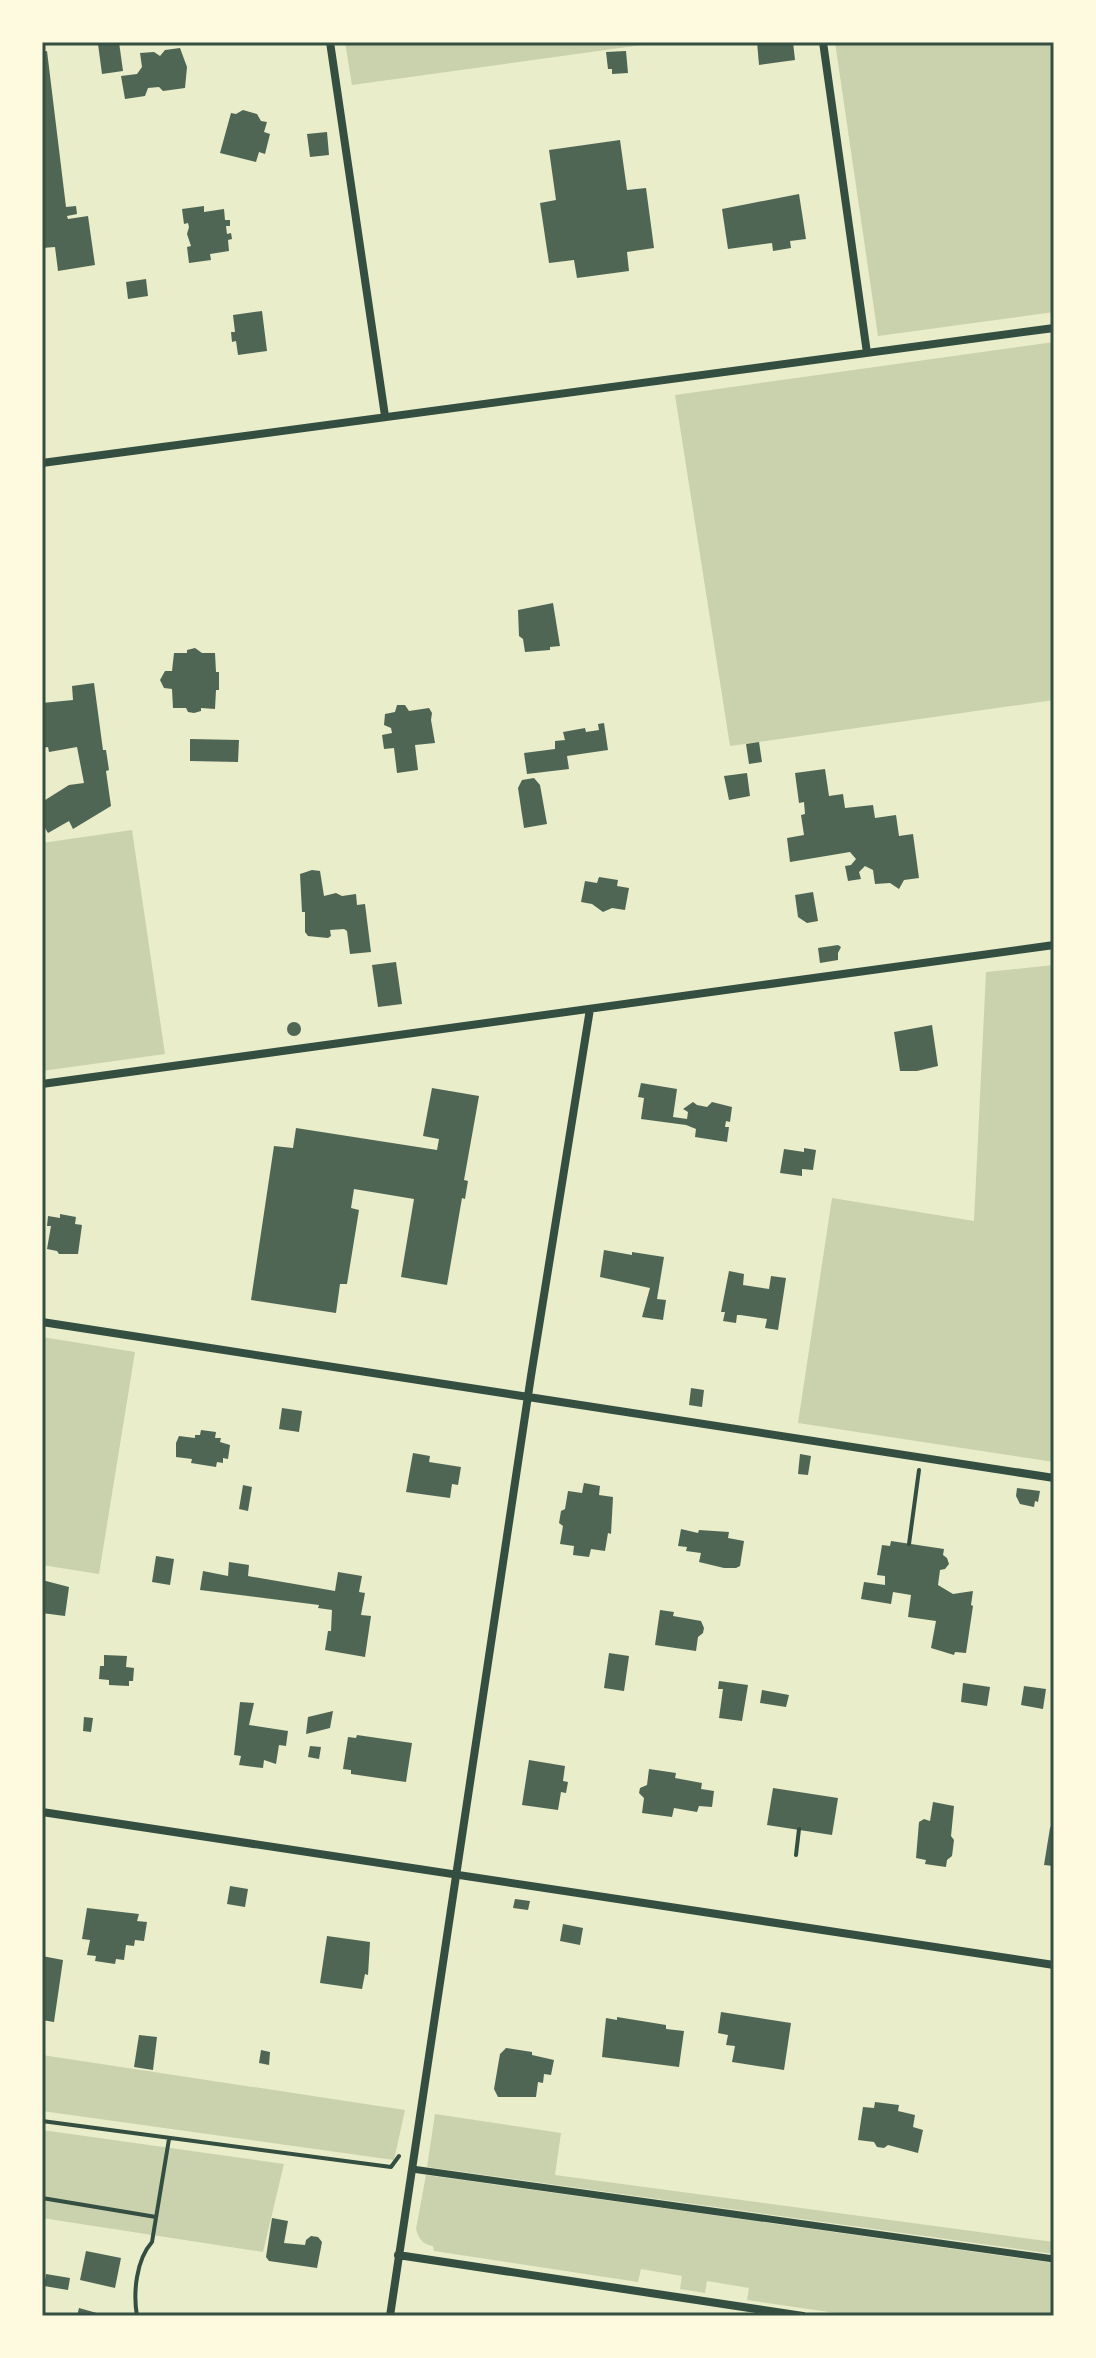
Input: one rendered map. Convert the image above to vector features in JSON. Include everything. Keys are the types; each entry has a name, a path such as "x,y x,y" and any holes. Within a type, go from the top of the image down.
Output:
{"street":[{"path":"330,42 385,416"},
{"path":"823,42 867,353"},
{"path":"42,463 1054,328"},
{"path":"42,1084 1054,945"},
{"path":"390,2316 528,1396 590,1009"},
{"path":"42,1322 1054,1478"},
{"path":"42,1812 1054,1965"},
{"path":"412,2169 1054,2259"},
{"path":"398,2255 803,2316"}],"path":[{"path":"909,1544 918,1472"},
{"path":"796,1855 799,1829"},
{"path":"42,2121 391,2167 399,2156 414,2148"},
{"path":"137,2316 135,2301 143,2253 152,2242 169,2139"},
{"path":"42,2198 156,2217"}],"green space":[{"path":"345,42 663,42 352,85"},
{"path":"835,42 1054,42 1054,312 878,336"},
{"path":"1054,342 1054,700 730,746 675,395"},
{"path":"132,830 165,1054 42,1071 42,843"},
{"path":"1054,965 1054,1462 798,1423 832,1198 974,1221 986,972"},
{"path":"42,1337 135,1352 99,1574 42,1565"},
{"path":"42,2055 405,2110 394,2160 42,2111"},
{"path":"435,2114 561,2133 555,2175 1054,2242 1054,2254 427,2167"},
{"path":"42,2130 284,2164 263,2252 42,2218"},
{"path":"426,2175 1054,2263 1054,2316 856,2316 747,2300 749,2288 707,2281 705,2293 680,2289 682,2276 641,2269 638,2282 434,2251 433,2246 420,2239 416,2229"}],"building":[{"path":"119,42 123,71 102,74 98,44"},
{"path":"757,42 775,42 775,45 793,42 795,60 759,65"},
{"path":"180,48 187,67 185,88 163,91 159,87 148,88 145,96 125,99 121,76 137,74 142,67 140,53 154,52 160,56 165,50"},
{"path":"47,51 66,207 76,206 77,214 67,216 68,219 88,216 95,265 58,271 55,247 42,248 42,52"},
{"path":"626,51 628,73 612,74 612,69 608,69 606,52"},
{"path":"243,110 257,114 261,121 267,122 264,132 270,134 265,154 259,152 256,162 220,153 231,113"},
{"path":"327,132 329,155 310,157 307,134"},
{"path":"620,140 627,190 646,188 654,248 627,252 629,271 577,278 574,260 549,263 540,203 556,200 549,150"},
{"path":"799,194 806,239 790,241 791,248 773,251 772,243 728,249 722,209"},
{"path":"204,206 204,212 224,209 225,220 230,220 230,226 226,226 227,234 231,233 232,239 228,240 229,251 210,254 211,260 189,263 189,227 188,223 184,224 182,209"},
{"path":"146,279 148,296 128,299 126,282"},
{"path":"262,311 267,351 238,355 236,341 232,342 231,332 235,332 233,315"},
{"path":"553,603 560,646 525,652 523,639 519,636 518,610"},
{"path":"195,648 202,653 215,653 219,690 216,690 215,709 201,708 201,711 194,713 186,708 173,708 172,689 164,688 160,680 165,671 172,671 174,653 187,653 187,650"},
{"path":"94,683 103,750 106,750 109,770 106,771 111,806 73,829 69,821 48,833 45,828 42,830 42,802 69,785 84,783 77,747 49,752 48,747 42,748 42,703 73,700 72,686"},
{"path":"397,705 405,705 409,711 429,708 432,713 435,743 415,745 418,770 397,773 394,748 384,749 382,735 392,733 391,728 384,725 385,714 395,712"},
{"path":"604,723 608,750 567,756 569,769 527,774 524,753 555,749 555,741 565,740 563,732 585,728 586,732 599,730 598,724"},
{"path":"190,739 239,740 238,762 190,761"},
{"path":"759,742 762,762 749,764 746,744"},
{"path":"825,769 829,796 843,794 845,808 873,805 875,818 896,815 899,836 913,834 919,878 904,880 899,889 890,883 875,884 873,870 865,866 859,872 861,879 848,881 845,866 856,859 850,852 790,862 787,838 804,835 801,815 805,814 804,802 799,803 795,773"},
{"path":"747,773 750,796 729,800 724,776"},
{"path":"534,778 540,785 547,824 524,828 518,788 522,780"},
{"path":"320,871 324,896 356,894 357,905 365,904 371,952 350,954 347,931 344,929 330,930 331,936 328,938 308,936 305,932 300,874"},
{"path":"599,877 618,880 617,886 629,888 625,910 612,908 603,912 592,904 581,902 585,881 597,883"},
{"path":"813,892 818,921 807,923 798,917 795,895"},
{"path":"841,947 838,960 820,963 818,948"},
{"path":"396,962 402,1004 378,1007 372,965"},
{"path":"294,1022 301,1029 294,1036 287,1029"},
{"path":"932,1025 938,1066 900,1071 894,1032"},
{"path":"641,1083 677,1089 673,1117 687,1119 688,1112 683,1109 693,1102 707,1107 712,1102 732,1107 730,1122 726,1121 725,1127 729,1127 727,1142 695,1137 696,1129 686,1125 641,1119 644,1098 638,1097"},
{"path":"432,1088 479,1096 464,1180 468,1181 465,1199 462,1198 447,1285 401,1277 414,1199 354,1189 351,1208 359,1210 347,1284 340,1284 336,1313 251,1300 274,1146 293,1148 296,1128 437,1150 439,1139 423,1136"},
{"path":"804,1148 816,1150 813,1170 802,1169 802,1176 780,1173 784,1149 804,1152"},
{"path":"60,1214 76,1217 75,1224 82,1225 78,1254 59,1254 47,1249 51,1226 47,1226 48,1216 60,1218"},
{"path":"604,1250 664,1257 657,1299 666,1300 663,1320 642,1317 650,1288 600,1277"},
{"path":"729,1271 744,1274 743,1285 769,1289 771,1276 786,1278 778,1330 765,1328 767,1319 737,1315 736,1323 723,1321 725,1312 721,1312"},
{"path":"691,1388 704,1390 702,1407 689,1405"},
{"path":"282,1408 302,1411 299,1432 279,1429"},
{"path":"201,1430 216,1432 215,1438 221,1438 220,1442 230,1445 228,1459 223,1458 223,1463 217,1462 216,1467 176,1457 179,1436 195,1438"},
{"path":"413,1453 430,1456 429,1462 461,1467 458,1485 452,1484 450,1498 406,1492"},
{"path":"800,1454 811,1456 808,1475 798,1474"},
{"path":"584,1483 600,1486 599,1495 613,1497 611,1534 608,1533 605,1551 591,1549 589,1557 573,1555 574,1546 560,1544 563,1526 559,1523 568,1491 582,1493"},
{"path":"243,1485 252,1487 248,1511 239,1509"},
{"path":"1017,1488 1040,1491 1034,1507 1020,1504 1016,1496"},
{"path":"681,1529 698,1533 699,1530 729,1532 728,1538 744,1541 740,1566 724,1568 699,1562 701,1553 686,1551 687,1547 678,1546"},
{"path":"891,1541 944,1549 943,1555 949,1564 940,1570 938,1585 953,1594 973,1591 966,1653 955,1652 954,1655 931,1648 936,1621 908,1617 911,1595 893,1592 891,1604 861,1599 864,1582 885,1585 885,1576 877,1575 882,1545 890,1546"},
{"path":"156,1556 174,1559 170,1585 152,1582"},
{"path":"229,1562 249,1565 248,1576 335,1591 338,1572 362,1576 359,1592 365,1593 361,1615 371,1616 365,1657 325,1650 328,1631 331,1631 332,1610 318,1608 319,1605 200,1590 203,1571 228,1576"},
{"path":"42,1580 69,1587 65,1616 42,1613"},
{"path":"660,1610 674,1612 673,1616 701,1621 704,1628 698,1637 696,1651 655,1645"},
{"path":"609,1653 629,1656 624,1691 604,1688"},
{"path":"104,1655 127,1656 126,1667 134,1668 133,1681 129,1681 129,1686 109,1685 109,1680 99,1679"},
{"path":"719,1681 748,1685 742,1721 719,1718 723,1689 718,1689"},
{"path":"963,1683 990,1687 987,1706 961,1702"},
{"path":"1024,1686 1046,1689 1043,1709 1021,1705"},
{"path":"762,1690 789,1695 786,1707 760,1703"},
{"path":"240,1702 254,1703 249,1725 288,1731 286,1746 279,1745 276,1764 264,1760 263,1768 239,1765 241,1756 234,1755"},
{"path":"333,1711 330,1728 306,1734 308,1717"},
{"path":"84,1717 93,1718 91,1732 83,1731"},
{"path":"357,1735 412,1743 406,1782 351,1774 351,1770 343,1769 348,1737 356,1738"},
{"path":"310,1746 321,1747 319,1759 308,1757"},
{"path":"529,1760 565,1766 563,1781 568,1782 566,1793 561,1792 558,1810 522,1805"},
{"path":"649,1769 676,1773 675,1778 702,1783 701,1789 714,1791 712,1807 699,1806 697,1812 674,1808 672,1817 642,1813 644,1798 639,1793 640,1788 647,1785"},
{"path":"773,1788 838,1798 832,1835 767,1825"},
{"path":"933,1802 954,1806 952,1856 947,1860 946,1867 925,1864 926,1860 916,1858 919,1822 924,1819 930,1821"},
{"path":"1054,1821 1054,1866 1044,1865 1050,1828"},
{"path":"230,1886 248,1889 245,1907 227,1904"},
{"path":"515,1899 530,1901 528,1910 513,1908"},
{"path":"87,1908 139,1914 137,1921 147,1922 144,1941 135,1940 134,1946 126,1945 124,1960 116,1959 115,1964 95,1961 96,1956 87,1955 90,1940 82,1939"},
{"path":"563,1924 583,1928 580,1945 560,1941"},
{"path":"327,1936 370,1942 368,1975 365,1974 362,1989 320,1983"},
{"path":"42,1956 63,1960 54,2022 42,2020"},
{"path":"721,2012 791,2023 784,2070 732,2062 735,2046 726,2045 728,2035 718,2033"},
{"path":"617,2017 684,2031 679,2067 602,2057 606,2018 617,2020"},
{"path":"139,2035 157,2037 153,2070 134,2067"},
{"path":"506,2048 532,2052 532,2055 554,2060 551,2075 544,2074 543,2083 538,2082 536,2097 498,2097 494,2089 500,2054"},
{"path":"261,2050 270,2052 269,2065 259,2063"},
{"path":"875,2102 899,2105 898,2111 915,2115 913,2127 923,2130 918,2153 888,2145 877,2147 874,2142 858,2140 863,2107 874,2108"},
{"path":"272,2218 288,2221 284,2243 305,2245 311,2236 318,2237 322,2242 317,2268 269,2261 266,2257"},
{"path":"86,2251 121,2258 115,2288 80,2280"},
{"path":"46,2274 70,2278 68,2290 44,2286"},
{"path":"79,2308 104,2315 104,2316 77,2316"}]}
